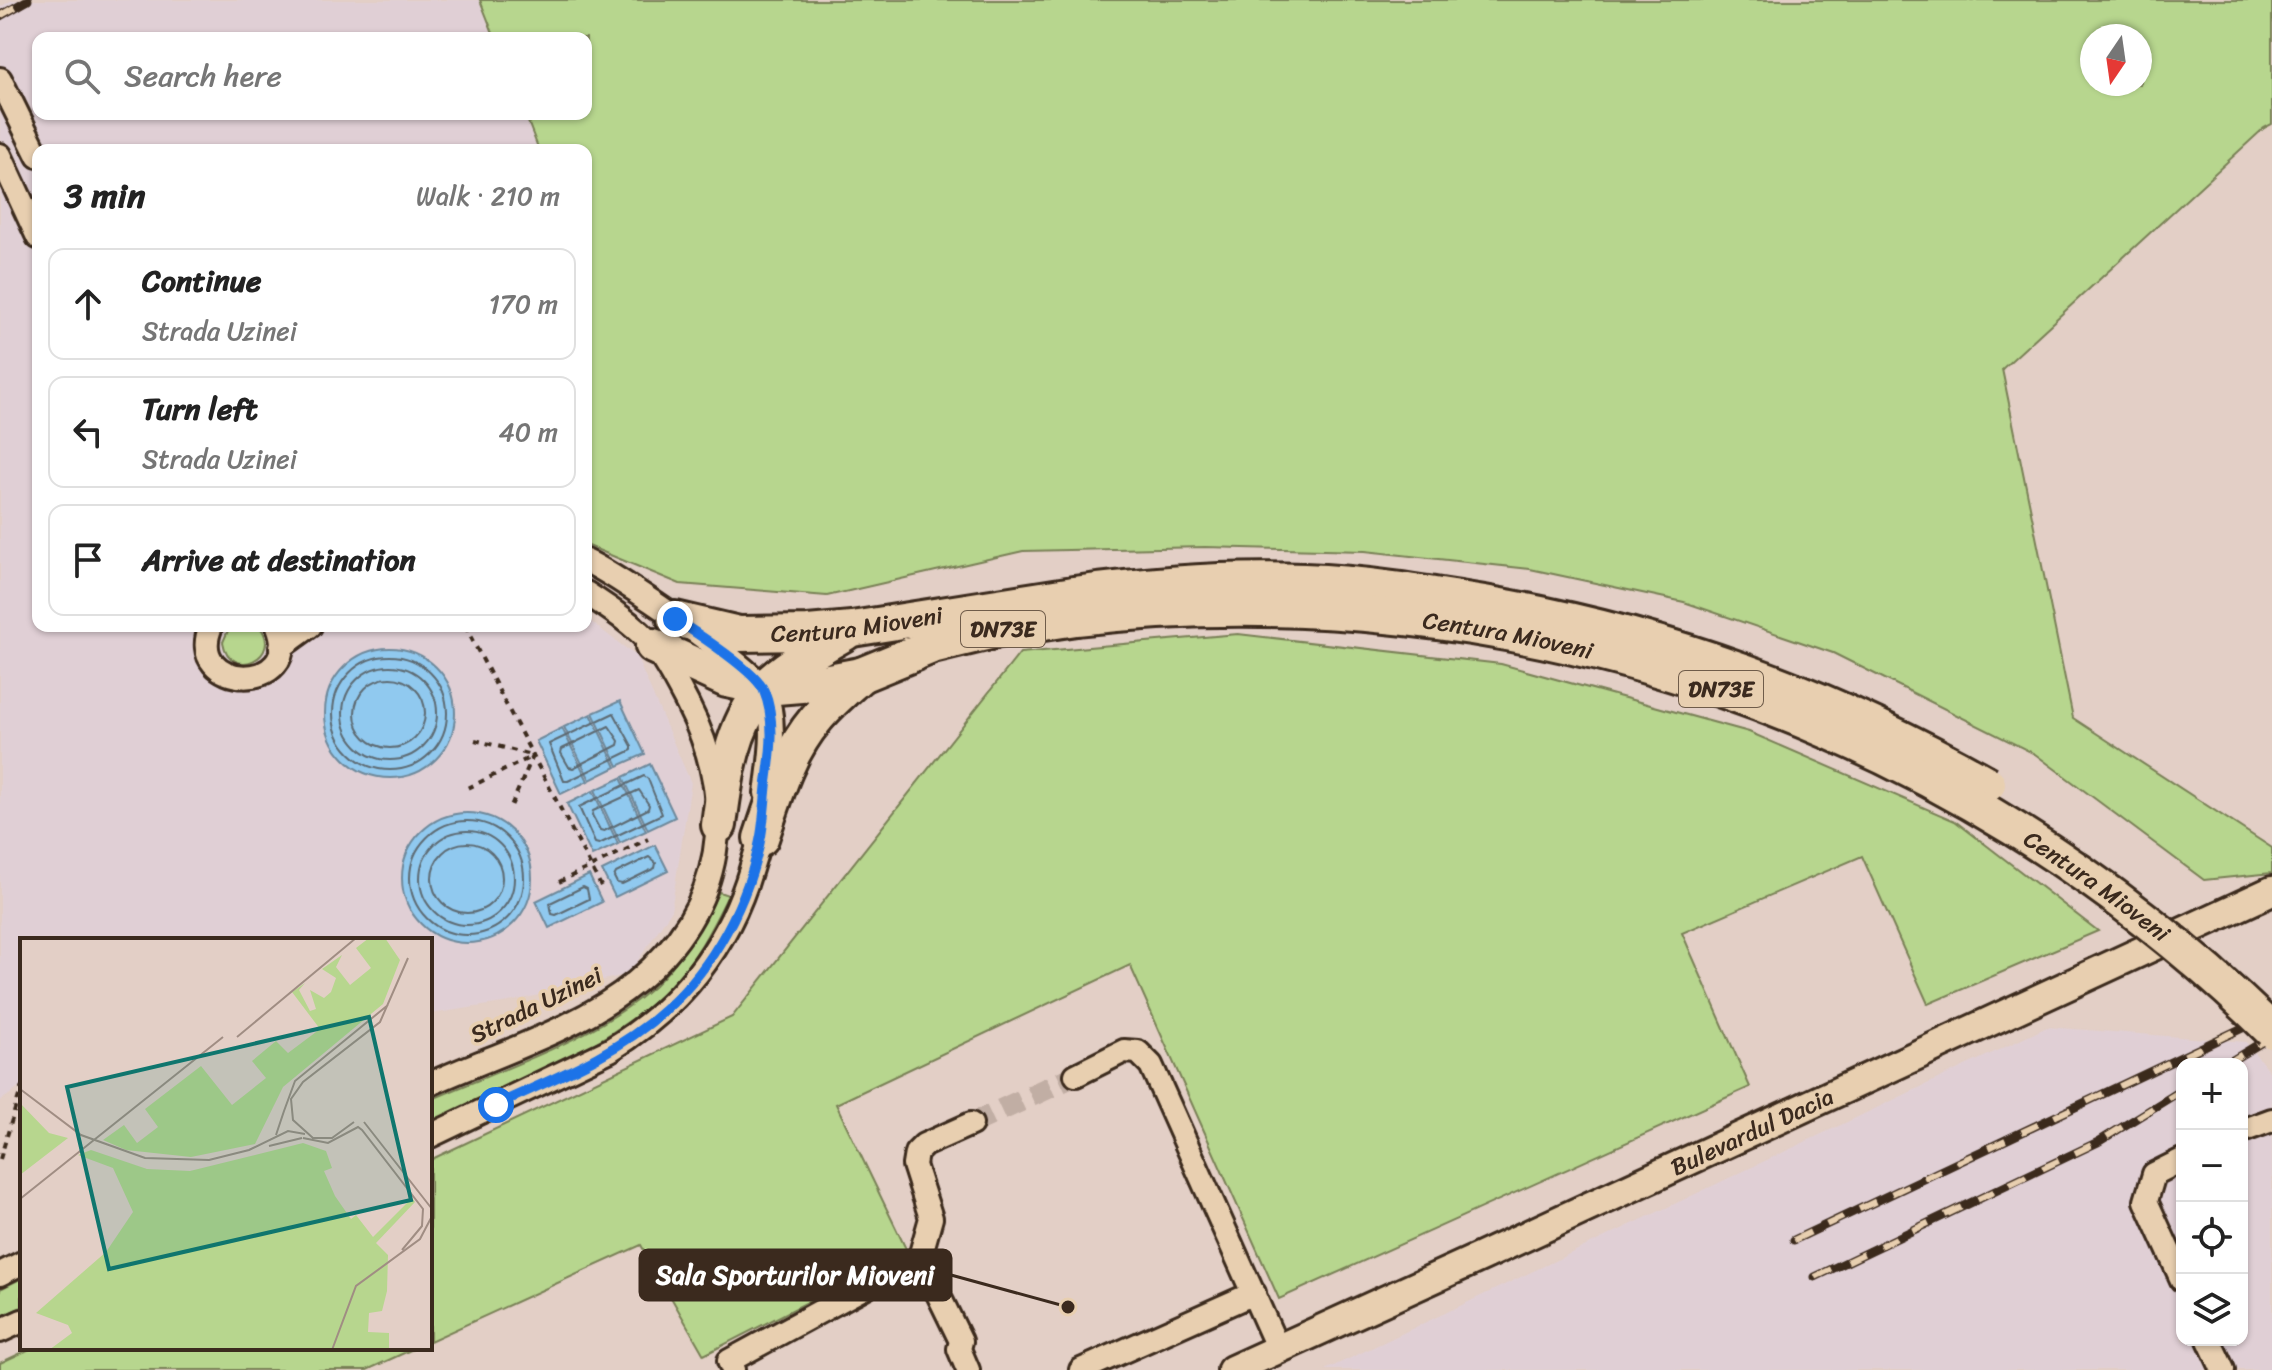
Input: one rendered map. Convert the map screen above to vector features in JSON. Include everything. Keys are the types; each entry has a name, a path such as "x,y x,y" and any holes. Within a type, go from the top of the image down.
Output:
{"highway":[{"name":"Centura Mioveni","path":"653,646 727,680 764,688 813,684 861,675 932,646 998,630 1123,588 1227,582 1304,581 1374,587 1437,595 1583,622 1653,640 1790,687 1930,752 2009,797 2082,844 2218,948 2272,998"},
{"name":"Centura Mioveni","path":"675,619 739,634 771,635 1075,606 1285,609 1376,614 1481,628 1600,652 1741,696 1832,732 1976,804 2137,911 2272,1031"},
{"name":"DN73E","path":"719,825 731,755 746,713 764,688 813,651 852,629"},
{"name":"DN73E","path":"761,838 789,761 802,739 816,718 861,675"}],"main road":[{"name":"Bulevardul Dacia","path":"1232,1370 2272,891"}],"street":[{"path":"0,79 32,144"},
{"path":"0,155 32,224"},
{"path":"432,1135 610,1050 668,1008 693,980 729,927 744,895 761,838 772,734 764,688 717,647 638,592 592,565"},
{"name":"Strada Uzinei","path":"432,1083 553,1030 610,1000 636,982 678,938 692,917 712,869 719,825 711,762 701,733 678,686 653,646 592,597"},
{"path":"209,632 207,643 216,665 236,678 260,676 270,669 277,659 279,636"},
{"path":"1076,1075 1124,1051 1138,1052 1151,1065 1278,1349"},
{"path":"2245,1130 2272,1120"},
{"path":"968,1370 959,1349 961,1341 920,1257 931,1218 914,1165 916,1153 924,1145 971,1124"},
{"path":"2176,1163 2154,1174 2146,1201 2179,1274"},
{"path":"731,1366 920,1257"},
{"path":"0,1274 20,1264"},
{"path":"1081,1370 1254,1293"},
{"path":"0,1331 20,1322"},
{"path":"961,1341 970,1344 984,1370"},
{"path":"2212,1346 2223,1370"}],"path":[{"path":"468,632 601,886"},
{"path":"475,740 533,756"},
{"path":"468,788 533,756"},
{"path":"511,806 533,756"},
{"path":"559,882 648,839"},
{"path":"0,1159 20,1093"}],"shaded area":[{"path":"12,0 480,0 493,32 32,32 32,120 527,120 537,144 32,144 32,632 592,632 592,623 636,656 691,783 671,911 629,974 509,1002 432,1014 432,938 20,938 20,1087 0,1101 0,7"},
{"path":"2047,1027 2246,1042 2272,1075 2272,1370 1325,1370"}],"green space":[{"path":"480,0 2272,0 2272,124 2264,128 2002,369 2073,718 2272,848 2272,873 2204,880 2035,754 1833,653 1684,602 1530,569 1365,551 1205,547 1023,551 827,596 680,584 592,547 592,144 537,144 527,120 592,120 592,32 493,32"},
{"path":"227,632 262,632 265,647 261,655 244,663 235,661 228,654 223,642"},
{"path":"1238,634 1501,664 1749,732 1955,821 2098,931 1928,1004 1862,856 1682,933 1750,1087 1279,1299 1130,965 836,1104 907,1251 704,1355 641,1245 432,1340 432,1159 732,1017 1020,653"},
{"path":"719,892 728,895 687,967 645,1009 618,1029 556,1064 432,1121 432,1099 547,1051 630,1006 673,966"},
{"path":"20,1279 20,1308 0,1317 0,1289"},
{"path":"28,1350 411,1350 367,1370 0,1370 0,1363"}],"water":[{"path":"390,648 415,653 436,667 450,688 455,713 450,738 436,759 415,773 390,778 365,773 344,759 330,738 325,713 330,688 344,667 365,653"},
{"path":"620,701 645,754 618,766 593,713"},
{"path":"591,714 616,767 590,780 564,727"},
{"path":"562,728 588,781 561,794 536,741"},
{"path":"650,764 675,817 648,830 623,777"},
{"path":"621,778 646,831 620,843 595,790"},
{"path":"593,791 618,844 592,856 567,804"},
{"path":"467,813 492,818 513,832 527,853 532,878 527,903 513,924 492,938 467,943 442,938 421,924 407,903 402,878 407,853 421,832 442,818"},
{"path":"655,845 668,871 615,897 602,871"},
{"path":"589,875 602,902 549,928 536,901"}],"tunnel":[{"path":"971,1124 1076,1075"}],"railway":[{"path":"0,16 28,0"},
{"path":"1794,1240 2272,1014"},
{"path":"2236,1058 2272,1036"},
{"path":"1815,1277 2098,1142 2176,1094"}],"place":[{"name":"Sala Sporturilor Mioveni","path":"1068,1307"}],"route":[{"path":"496,1105 610,1050 668,1008 693,980 723,937 744,895 761,838 771,757 772,734 764,688 717,647 675,619"}]}
